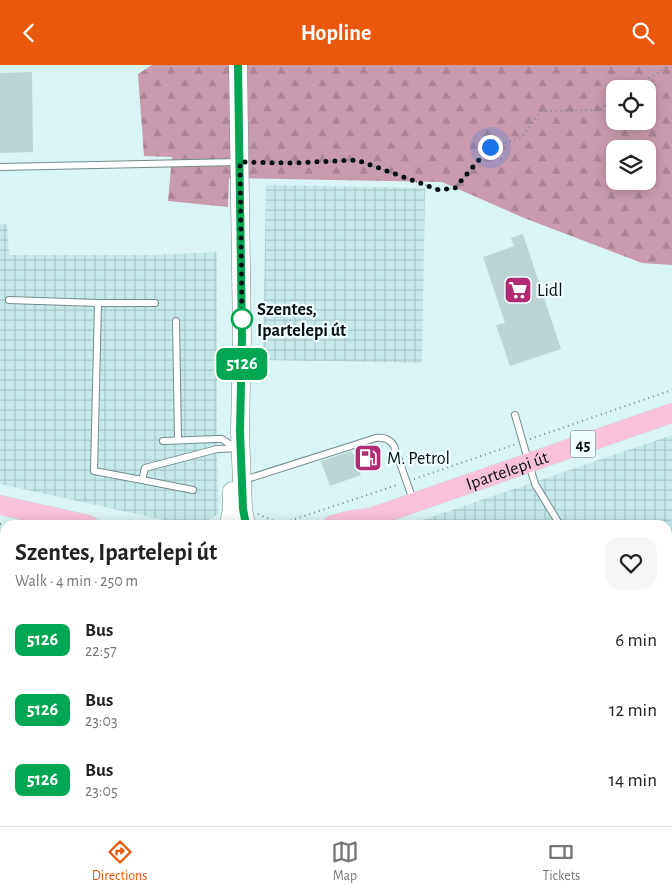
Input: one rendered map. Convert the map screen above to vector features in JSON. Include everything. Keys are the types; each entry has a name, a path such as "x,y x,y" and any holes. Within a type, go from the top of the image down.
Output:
{"main road":[{"path":"238,65 242,336 239,443 245,520"},
{"name":"Ipartelepi út","path":"367,520 672,413"},
{"path":"229,520 232,509 233,463 239,443"},
{"path":"0,505 67,520"}],"lane":[{"path":"0,167 240,162"},
{"path":"9,300 155,303"},
{"path":"98,303 94,471 193,490"},
{"path":"176,321 178,440"},
{"path":"515,415 535,484 557,520"},
{"path":"243,480 380,437 390,441 394,446 414,503"},
{"path":"162,441 222,439 239,443"},
{"path":"142,480 145,468 239,443"}],"path":[{"path":"646,80 670,65"},
{"path":"240,162 291,163 357,160 439,190 455,188 490,147 521,138 541,111 599,110 606,105"},
{"path":"294,520 672,390"}],"shaded area":[{"path":"266,185 425,188 422,363 263,360"},
{"path":"0,224 7,224 9,255 154,255 217,252 218,514 209,520 164,520 0,484"},
{"path":"672,435 672,520 423,520"}],"green space":[{"path":"152,65 672,65 672,265 642,263 524,218 442,182 229,178 228,207 168,201 172,157 144,156 138,74"}],"building":[{"path":"32,72 33,152 0,153 0,73"},
{"name":"Lidl","path":"523,234 561,349 510,366 496,325 505,323 483,257 514,246 511,238"},
{"path":"377,447 382,463 359,471 361,475 330,486 321,461 352,451 353,455"}],"bus line":[{"name":"5126","path":"238,65 242,336 240,432 245,520"}],"place":[{"name":"Lidl","path":"518,290"},
{"name":"Szentes, Ipartelepi út","path":"242,319"},
{"name":"M. Petrol","path":"368,458"}],"route":[{"path":"242,319 240,162 291,163 357,160 439,190 455,188 490,147"}]}
